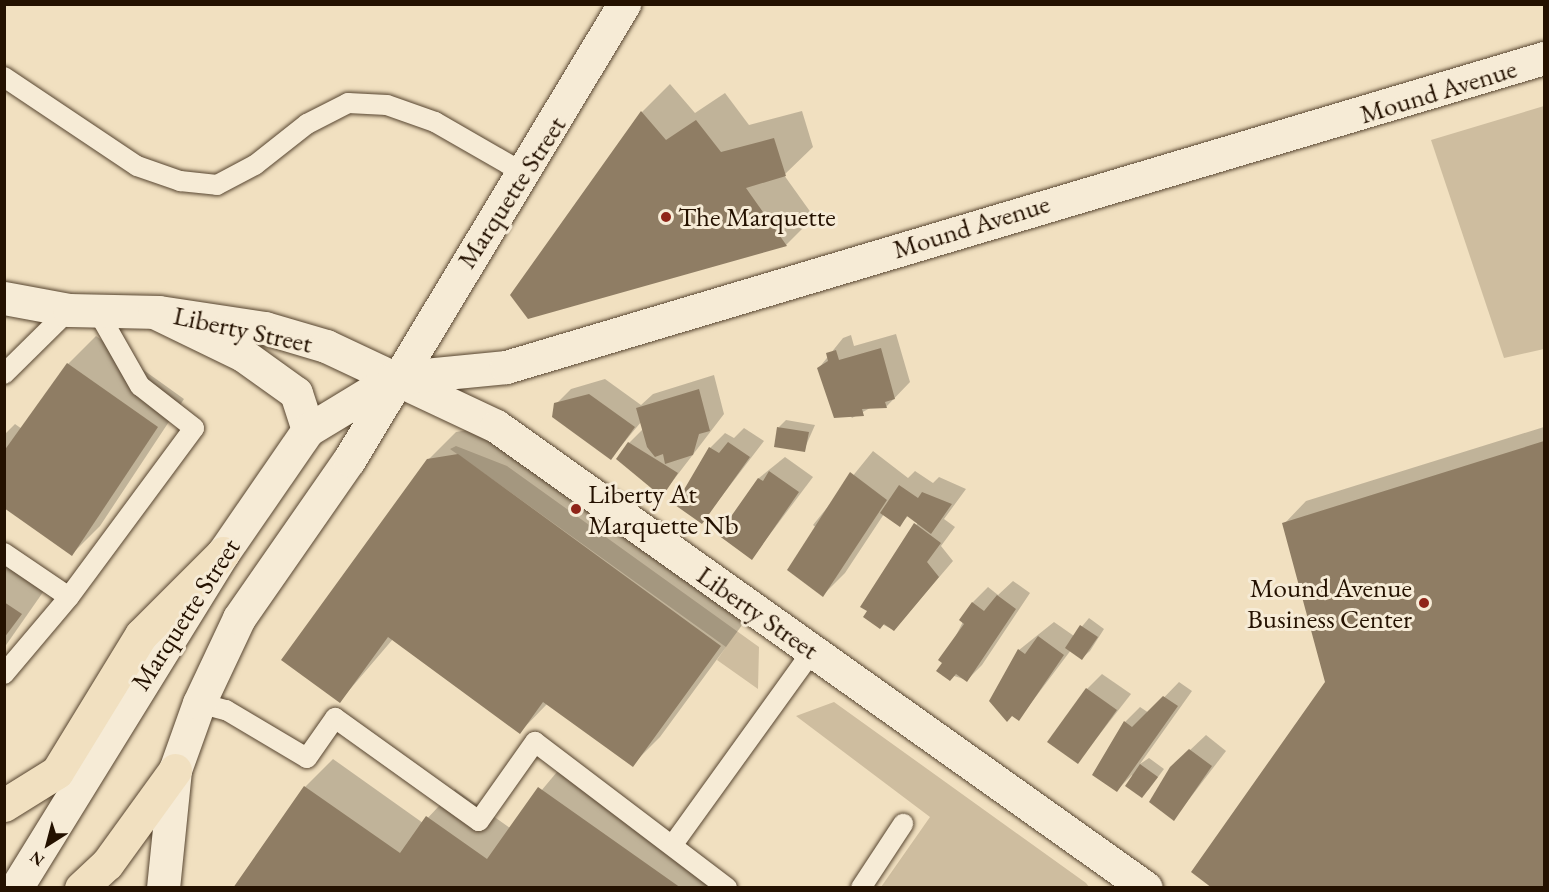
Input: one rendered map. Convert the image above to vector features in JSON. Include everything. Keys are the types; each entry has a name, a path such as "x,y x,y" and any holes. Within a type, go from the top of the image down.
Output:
{"main road":[{"path":"4,805 57,772 141,635 223,553"},
{"path":"81,888 107,864 176,770"}],"street":[{"name":"Marquette Street","path":"163,888 176,770 199,702 239,618 349,460 394,378 624,4"},
{"name":"Mound Avenue","path":"394,378 506,367 1545,58"},
{"name":"Liberty Street","path":"4,298 84,311 154,312 275,331 326,346 496,426 1146,888"},
{"path":"154,312 243,355 296,393 308,430"},
{"name":"Marquette Street","path":"16,888 223,553 308,430 394,378"}],"lane":[{"path":"4,77 137,166 180,181 217,185 255,165 307,124 348,103 387,105 435,122 522,172"},
{"path":"4,374 84,311 140,386 194,428 69,597 4,674"},
{"path":"4,553 69,597"},
{"path":"674,843 813,650"},
{"path":"199,702 226,710 307,758 335,718 479,821 535,742 674,843 727,888"},
{"path":"861,888 903,824"}],"shaded area":[{"path":"1544,106 1544,349 1504,358 1431,140"},
{"path":"456,446 507,466 759,647 758,689 717,660 726,647 450,449"},
{"path":"834,702 1089,887 881,887 930,817 796,716"}],"building":[{"name":"The Marquette","path":"641,111 666,140 696,120 721,152 774,138 786,176 746,188 787,246 528,319 510,295"},
{"path":"881,348 895,399 885,402 887,408 862,409 864,416 834,418 817,368 828,361 826,353 836,350 839,360"},
{"path":"67,363 158,427 72,556 4,508 4,451"},
{"path":"699,389 710,431 699,434 693,455 665,464 663,454 655,457 647,447 636,408"},
{"path":"589,394 635,427 611,460 552,417 554,403"},
{"path":"777,427 809,432 805,452 774,447"},
{"name":"Mound Avenue Business Center","path":"1544,441 1544,888 1212,888 1191,872 1325,682 1282,523"},
{"path":"628,442 678,473 662,497 616,459"},
{"path":"728,442 750,457 702,524 675,505 709,447 719,453"},
{"path":"458,454 721,646 633,767 543,702 520,734 388,637 340,703 281,660 427,459"},
{"path":"769,471 799,492 752,560 718,535 758,478 763,481"},
{"path":"850,472 887,500 823,597 787,570"},
{"path":"899,485 918,498 922,492 952,504 931,534 907,516 900,527 880,513"},
{"path":"914,523 941,543 927,562 939,577 894,631 884,624 880,629 863,617 867,611 860,607"},
{"path":"997,595 1016,609 967,682 956,674 950,681 936,671 942,663 938,660 964,624 959,620 972,602 984,611"},
{"path":"4,602 22,614 4,638"},
{"path":"1080,625 1098,637 1082,660 1065,648"},
{"path":"1038,636 1064,655 1019,721 1012,716 1007,722 989,701 1018,649 1025,654"},
{"path":"1086,688 1117,710 1078,764 1047,742"},
{"path":"1163,696 1178,706 1117,792 1092,775 1124,721 1132,727"},
{"path":"1189,749 1212,766 1174,821 1149,802 1170,767"},
{"path":"1140,764 1158,777 1142,798 1125,786"},
{"path":"304,786 400,853 426,816 487,859 538,787 681,888 233,888"}],"place":[{"name":"The Marquette","path":"666,217"},
{"name":"Liberty At Marquette Nb","path":"576,509"},
{"name":"Mound Avenue Business Center","path":"1424,603"}]}
